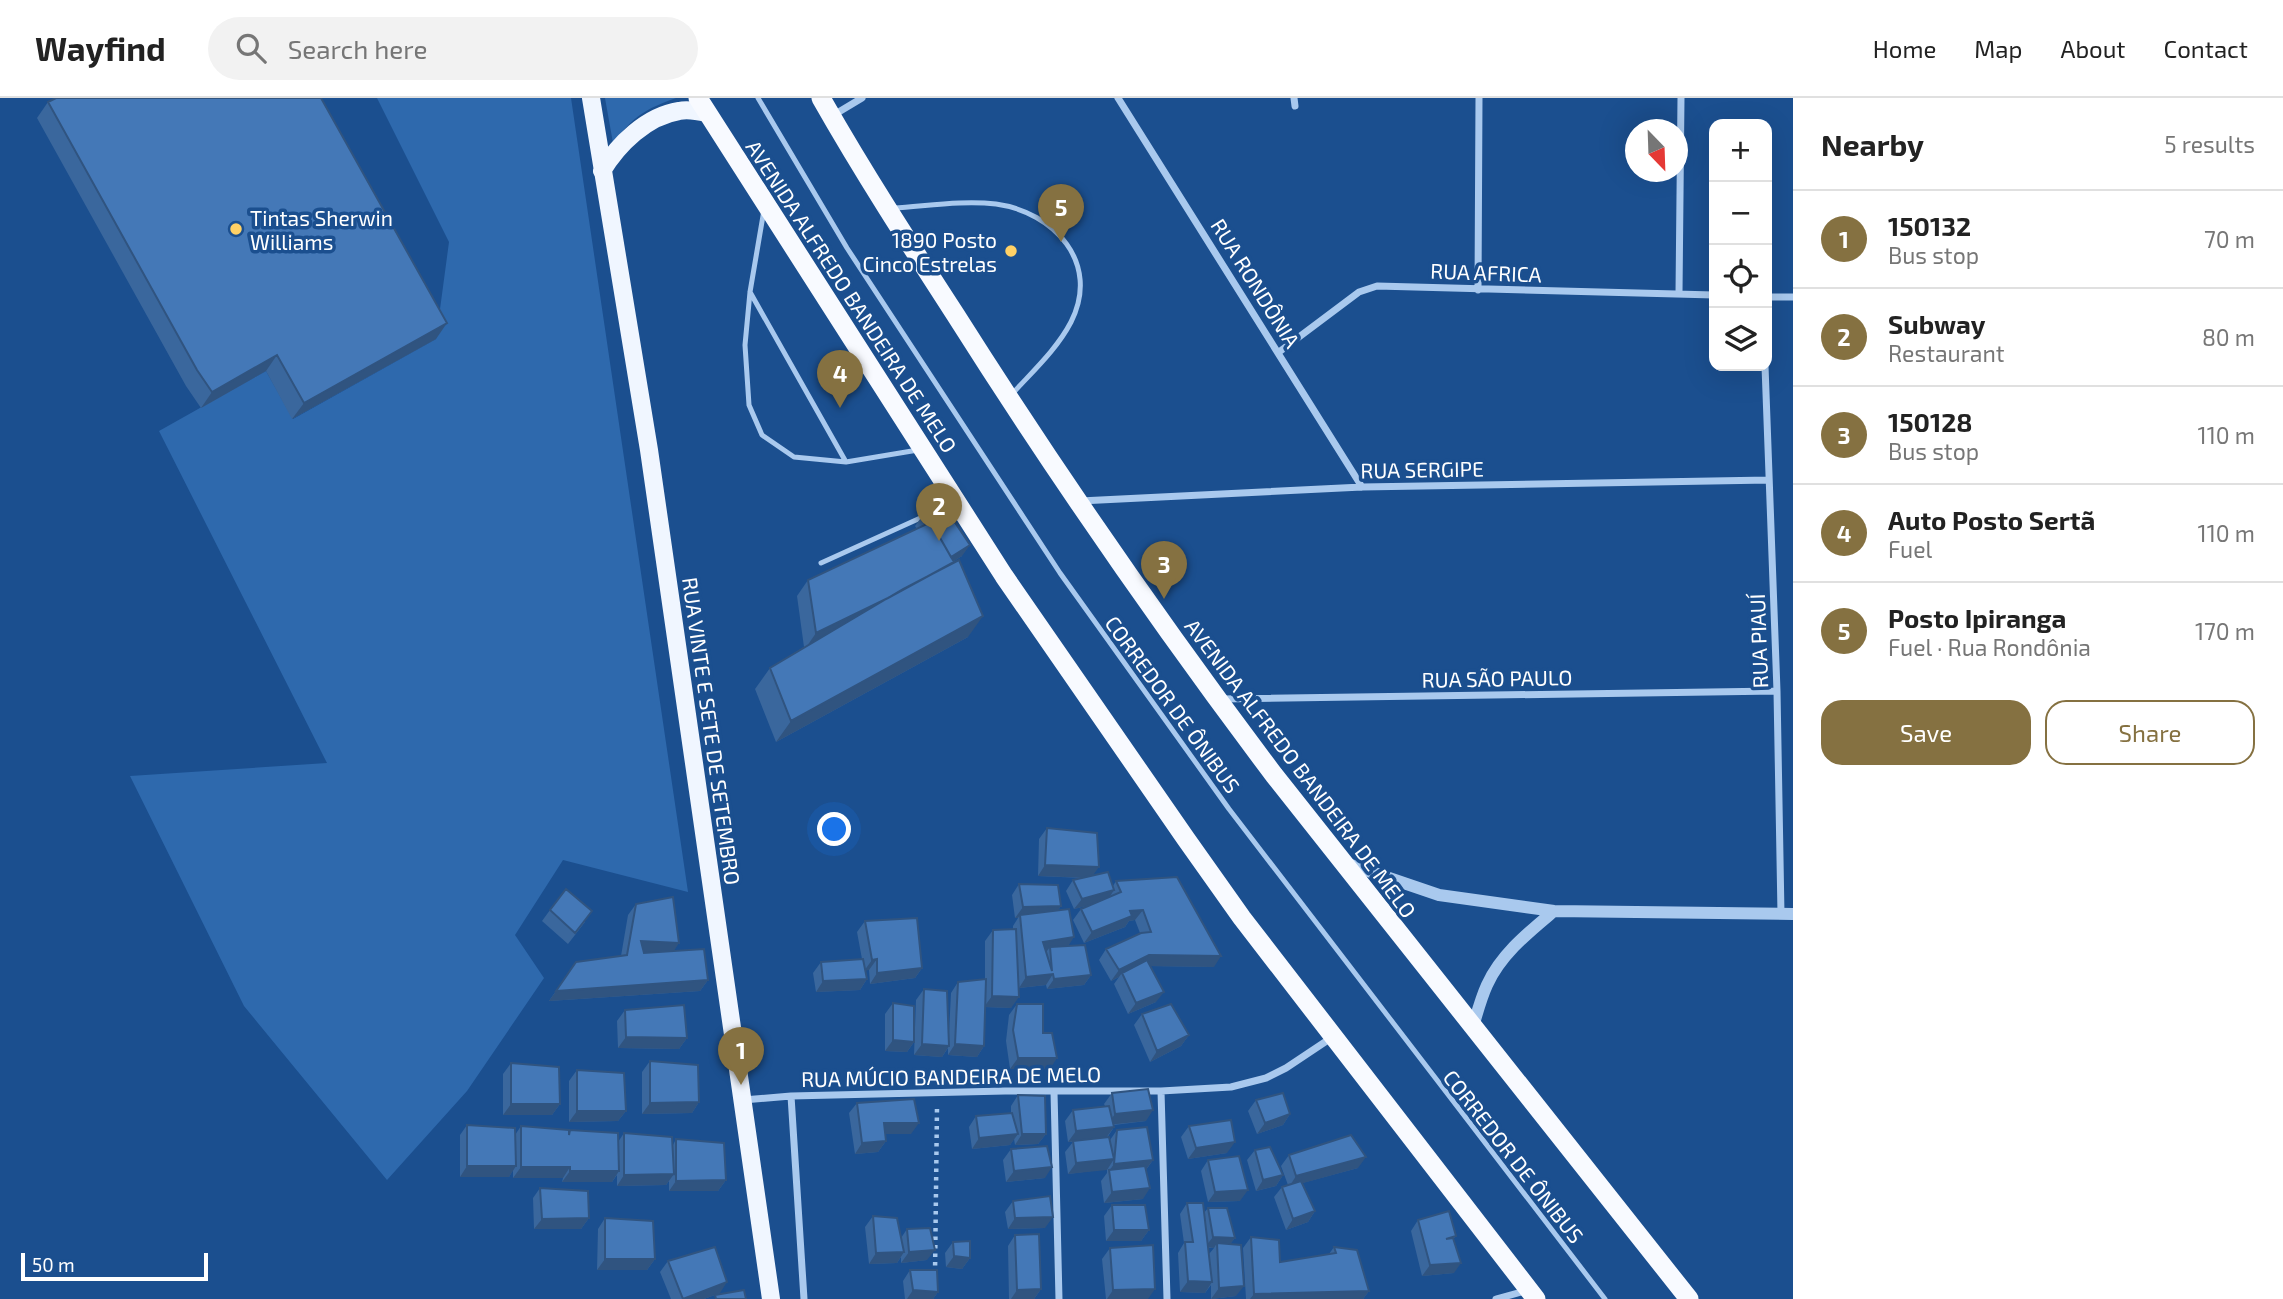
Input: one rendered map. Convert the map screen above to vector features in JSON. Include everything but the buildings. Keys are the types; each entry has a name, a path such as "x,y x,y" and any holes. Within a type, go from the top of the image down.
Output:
{"highway":[{"name":"AVENIDA ALFREDO BANDEIRA DE MELO","path":"821,98 887,208 1008,398 1217,699 1472,1027 1689,1299"},
{"name":"AVENIDA ALFREDO BANDEIRA DE MELO","path":"702,105 923,449 951,504 1242,918 1533,1295"}],"main road":[{"name":"RUA VINTE E SETE DE SETEMBRO","path":"591,98 649,450 771,1299"},
{"path":"602,171 625,142 653,120 702,105"}],"street":[{"path":"831,116 862,98"},
{"name":"RUA RONDÔNIA","path":"1118,98 1362,487"},
{"path":"1478,290 1479,98"},
{"path":"1679,293 1681,98"},
{"name":"RUA AFRICA","path":"1279,352 1368,287 1709,295"},
{"path":"1772,297 1793,297"},
{"name":"RUA PIAUÍ","path":"1765,371 1787,914"},
{"name":"RUA SERGIPE","path":"1077,501 1362,487 1769,480"},
{"name":"RUA SÃO PAULO","path":"1217,699 1777,691"},
{"path":"1343,862 1439,895 1554,911 1787,914"},
{"path":"1472,1027 1487,985 1499,965 1519,941 1554,911"},
{"name":"RUA MÚCIO BANDEIRA DE MELO","path":"743,1100 791,1096 1161,1091 1231,1087 1266,1078 1286,1068 1334,1035"},
{"path":"1161,1091 1167,1299"},
{"path":"1054,1092 1059,1299"},
{"path":"791,1096 804,1299"},
{"path":"1496,1299 1533,1295"}],"lane":[{"name":"CORREDOR DE ÔNIBUS","path":"758,98 847,248 1060,573 1237,821 1605,1299"},
{"path":"765,204 750,292 745,345 750,405 762,435 794,457 846,462 923,449"},
{"path":"887,208 996,204 1029,212 1052,227 1069,244 1077,264 1080,285 1077,308 1060,340 1008,398"},
{"path":"750,292 846,462"},
{"path":"821,563 933,512"}],"path":[{"path":"935,1285 937,1094"}],"shaded area":[{"path":"377,98 571,98 688,892 563,860 515,935 544,978 467,1091 387,1180 244,1006 130,776 327,763 159,431 266,371 293,419 436,339 449,242"},
{"path":"605,98 676,98 641,115 627,126 613,143"}],"place":[{"name":"Tintas Sherwin Williams","path":"236,229"},
{"name":"Posto Ipiranga","path":"1061,242"},
{"name":"1890 Posto Cinco Estrelas","path":"1011,251"},
{"name":"Auto Posto Sertã","path":"840,408"},
{"name":"Subway","path":"939,541"},
{"name":"150128","path":"1164,599"},
{"name":"150132","path":"741,1085"}]}
